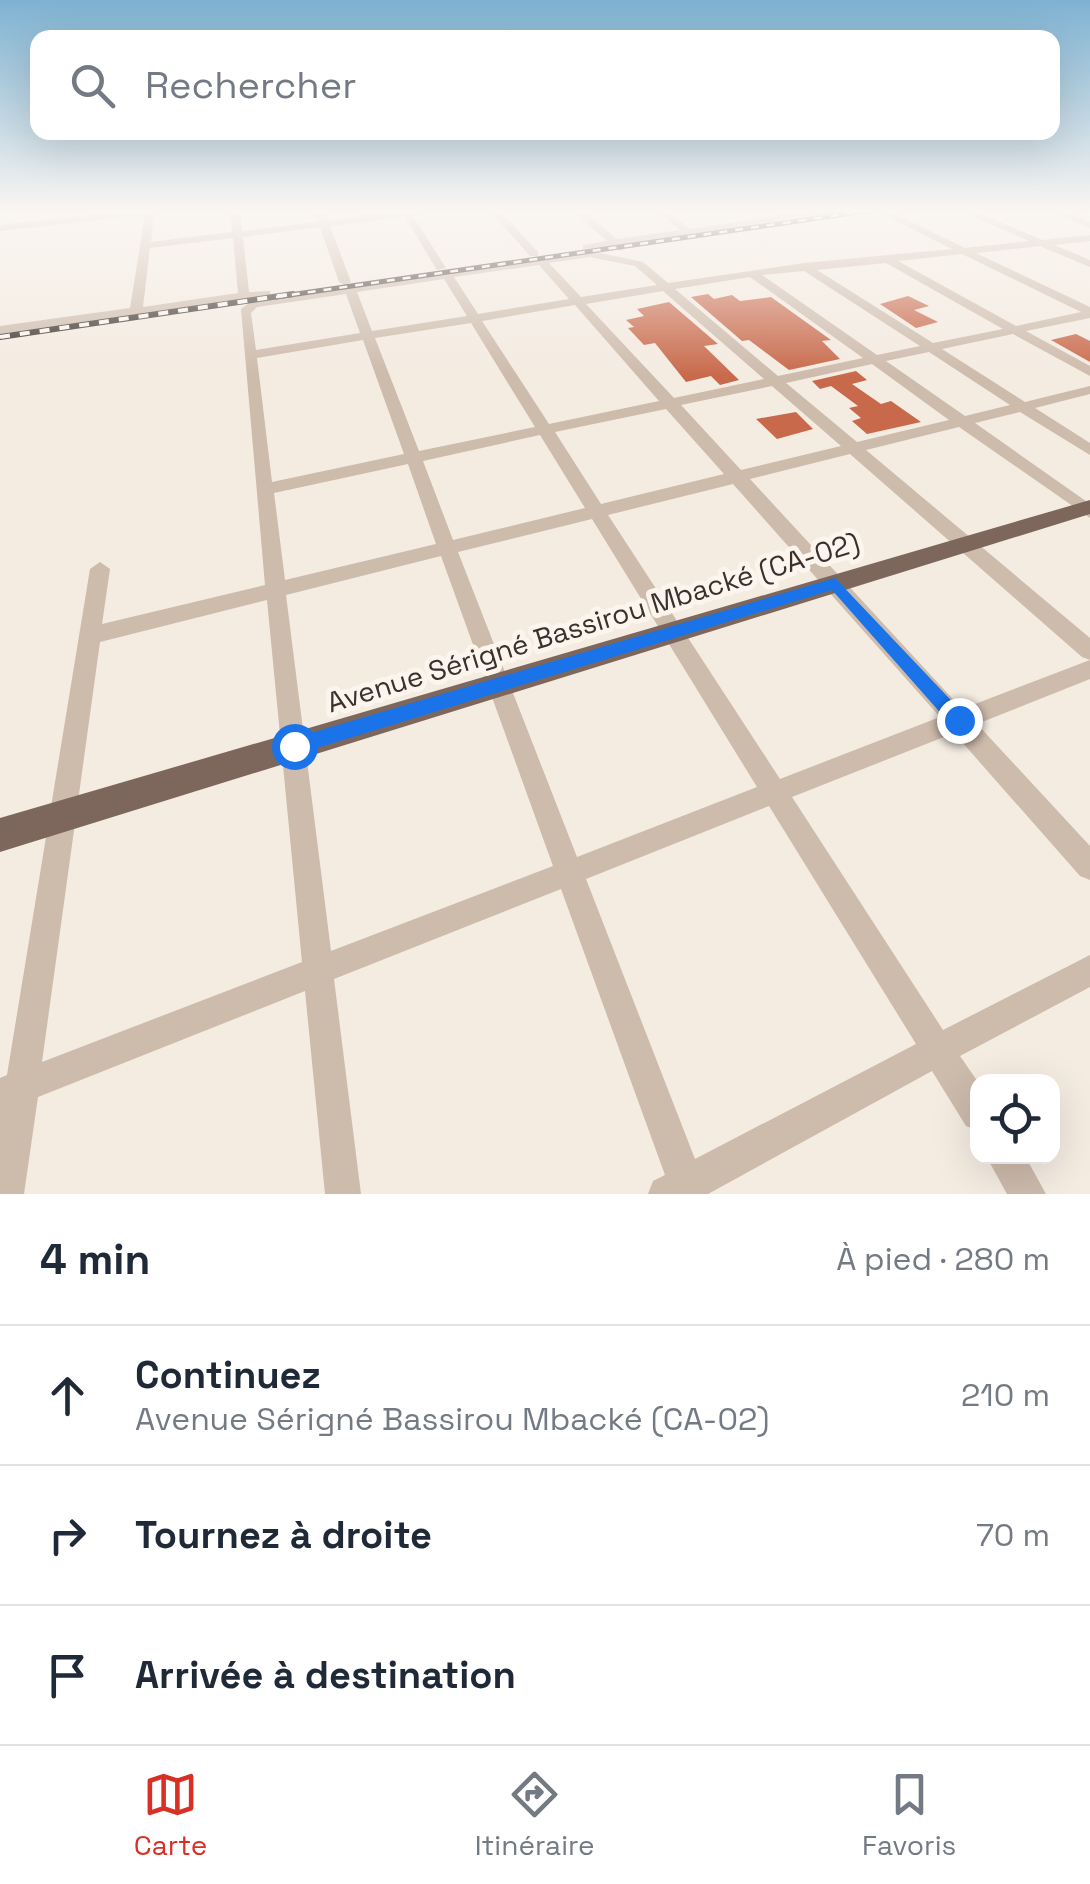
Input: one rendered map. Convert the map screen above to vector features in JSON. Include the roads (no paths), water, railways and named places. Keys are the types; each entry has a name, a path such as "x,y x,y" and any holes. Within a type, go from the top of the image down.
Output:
{"main road":[{"name":"Avenue Sérigné Bassirou Mbacké (CA-02)","path":"0,834 1088,509"}],"street":[{"path":"136,311 142,266"},
{"path":"241,266 244,296"},
{"path":"339,266 570,872 681,1190 1090,970"},
{"path":"440,266 970,1101"},
{"path":"343,1194 244,312 253,304 347,286 486,266"},
{"path":"544,266 1090,866"},
{"path":"641,266 1090,651"},
{"path":"804,266 1090,450"},
{"path":"250,355 668,285 809,266"},
{"path":"899,266 1090,372"},
{"path":"994,266 1090,313"},
{"path":"752,273 1088,509"},
{"path":"0,330 244,296 347,286"},
{"path":"265,490 1090,313"},
{"path":"89,636 1090,390"},
{"path":"6,1194 11,1090 62,816 100,568"},
{"path":"11,1090 1090,669"},
{"path":"1009,1164 1028,1194"}],"railway":[{"path":"276,297 491,266"},
{"path":"0,337 293,294"}]}
